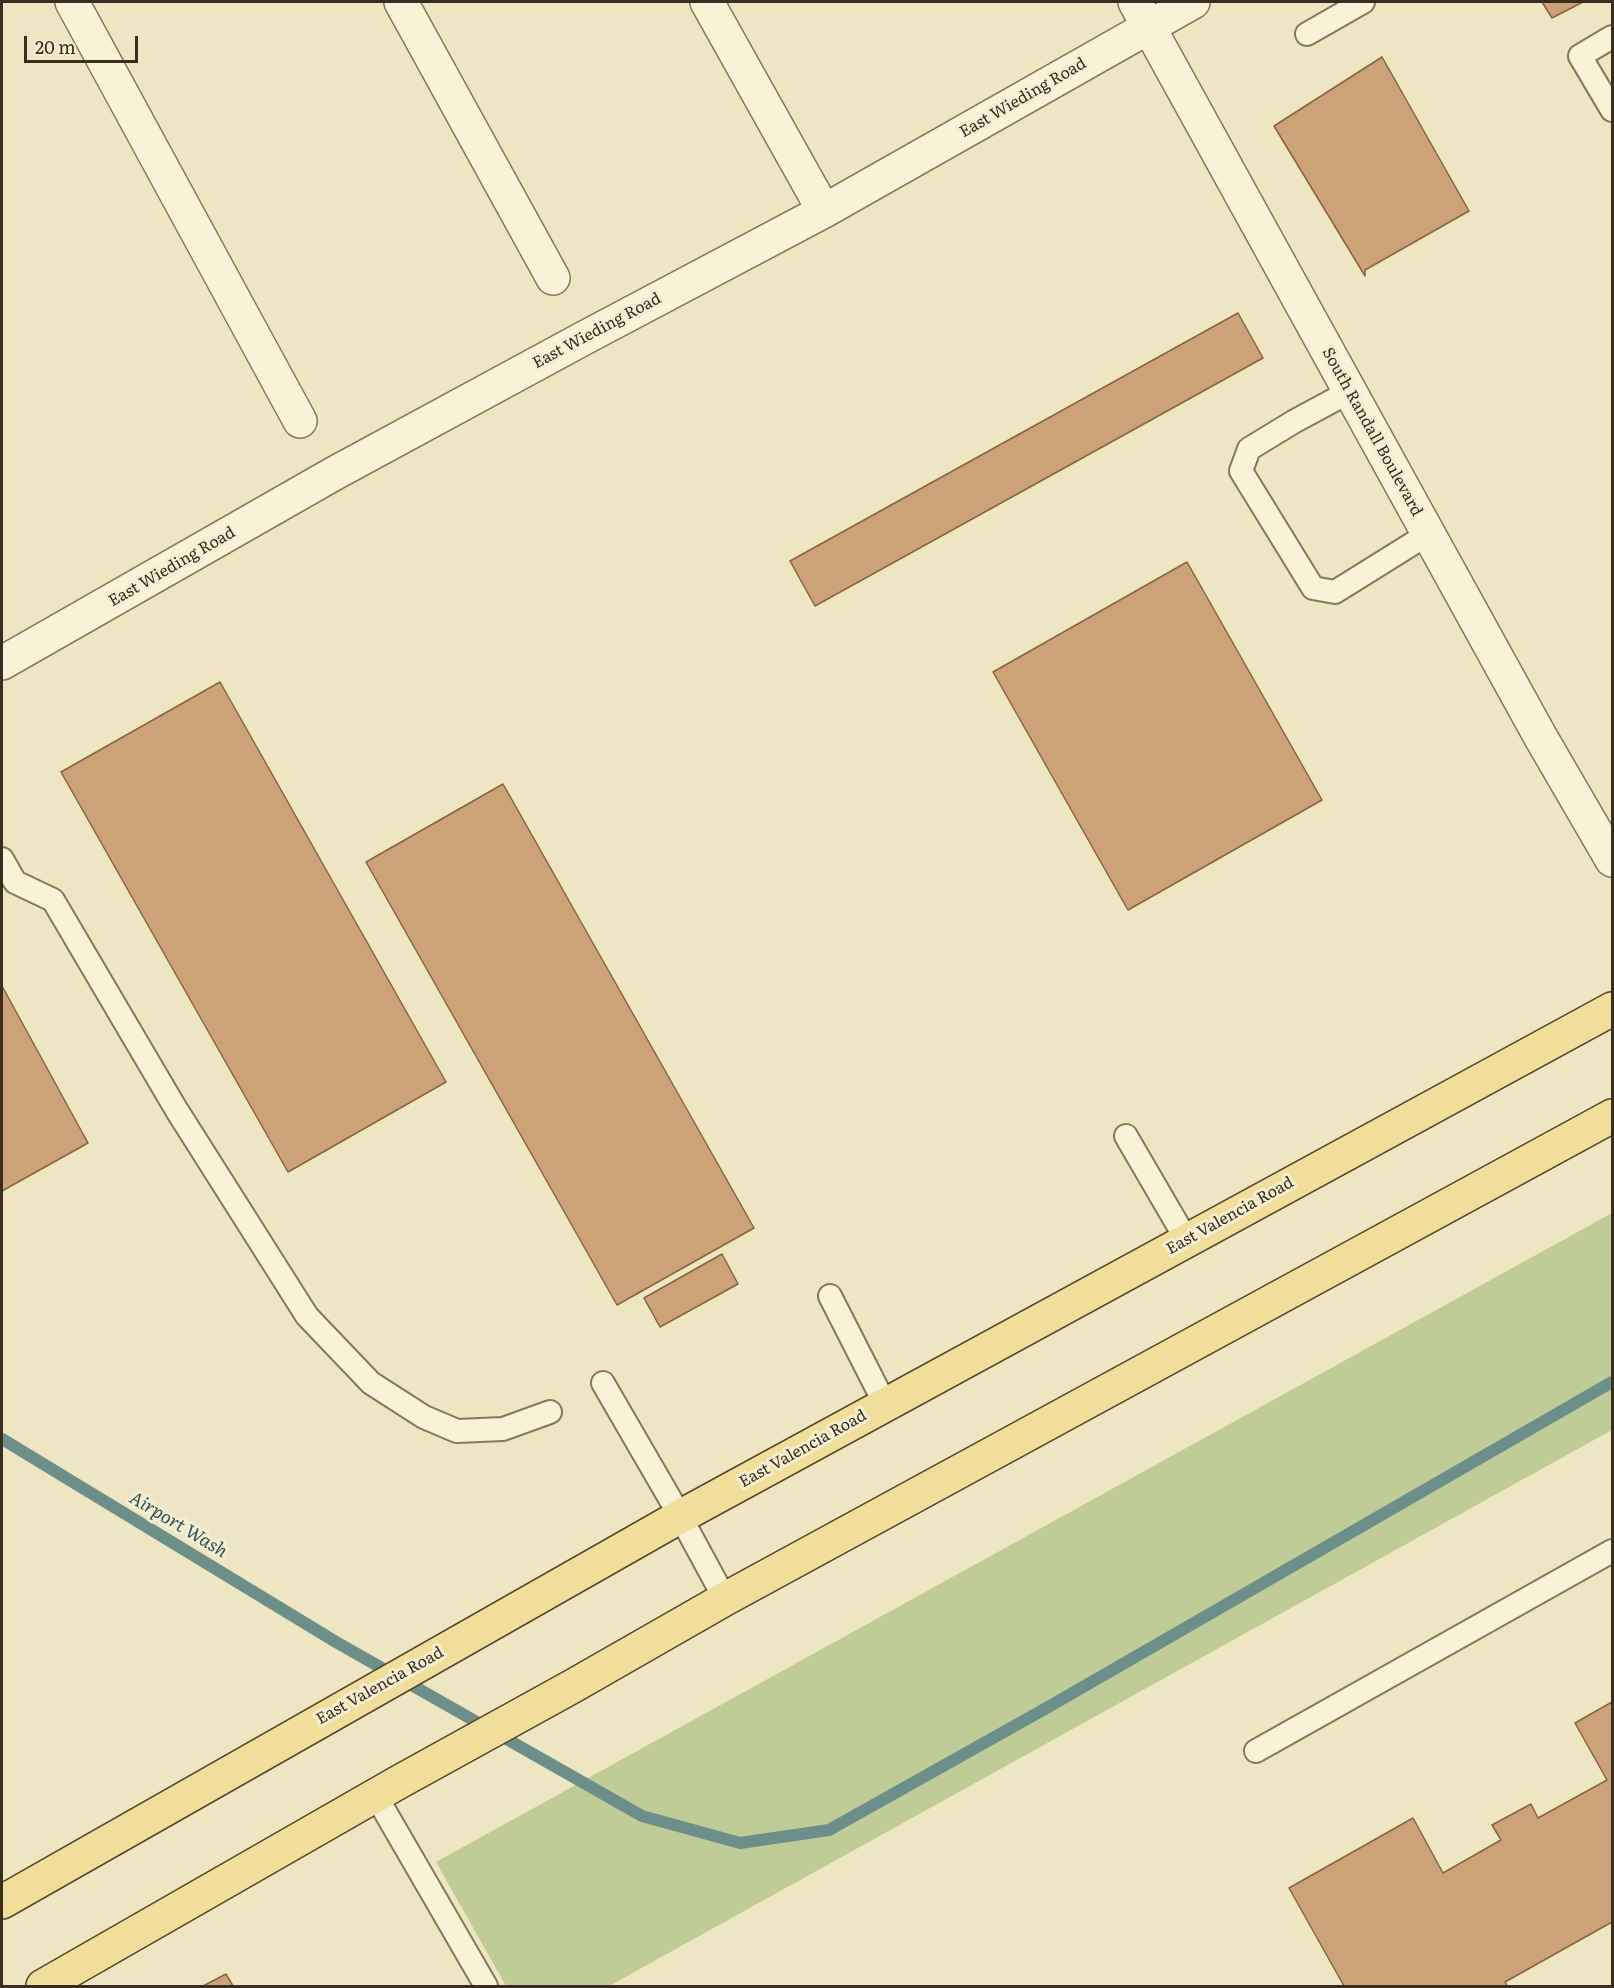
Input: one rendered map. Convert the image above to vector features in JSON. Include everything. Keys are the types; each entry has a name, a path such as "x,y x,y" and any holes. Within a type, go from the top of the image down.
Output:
{"main road":[{"name":"East Valencia Road","path":"2,1902 680,1516 1612,1008"},
{"path":"43,1986 725,1599 1612,1116"}],"street":[{"path":"72,2 300,421"},
{"path":"401,2 553,278"},
{"path":"707,2 824,211"},
{"name":"East Wieding Road","path":"2,663 346,468 824,211 1142,14 1193,2"},
{"name":"South Randall Boulevard","path":"1142,14 1540,736 1612,860"}],"lane":[{"path":"1307,34 1363,2"},
{"path":"1612,37 1580,56 1612,110"},
{"path":"1349,392 1249,449 1241,471 1313,588 1335,592 1428,534"},
{"path":"2,859 15,882 53,900 176,1109 307,1316 371,1383 424,1417 458,1431 503,1428 550,1412"},
{"path":"1126,1136 1186,1239"},
{"path":"830,1296 885,1404"},
{"path":"603,1383 725,1599"},
{"path":"1256,1751 1612,1551"},
{"path":"388,1789 486,1986"}],"green space":[{"path":"1612,1213 1612,1430 609,1986 506,1986 436,1862"}],"building":[{"path":"1542,2 1583,2 1552,18"},
{"path":"1382,57 1469,211 1365,270 1365,276 1274,126"},
{"path":"1238,313 1263,358 815,606 790,561"},
{"path":"1187,562 1322,800 1128,910 993,672"},
{"path":"220,682 446,1082 288,1172 61,772"},
{"path":"503,784 754,1228 617,1305 366,862"},
{"path":"2,986 88,1143 2,1191"},
{"path":"722,1254 738,1284 660,1327 644,1298"},
{"path":"1612,1702 1612,1922 1505,1982 1507,1986 1344,1986 1289,1888 1413,1818 1443,1873 1501,1840 1492,1825 1531,1804 1538,1818 1607,1780 1575,1723"},
{"path":"226,1974 233,1986 203,1986"}],"waterway":[{"name":"Airport Wash","path":"2,1439 336,1642 642,1816 740,1843 829,1830 1050,1706 1612,1382"}]}
